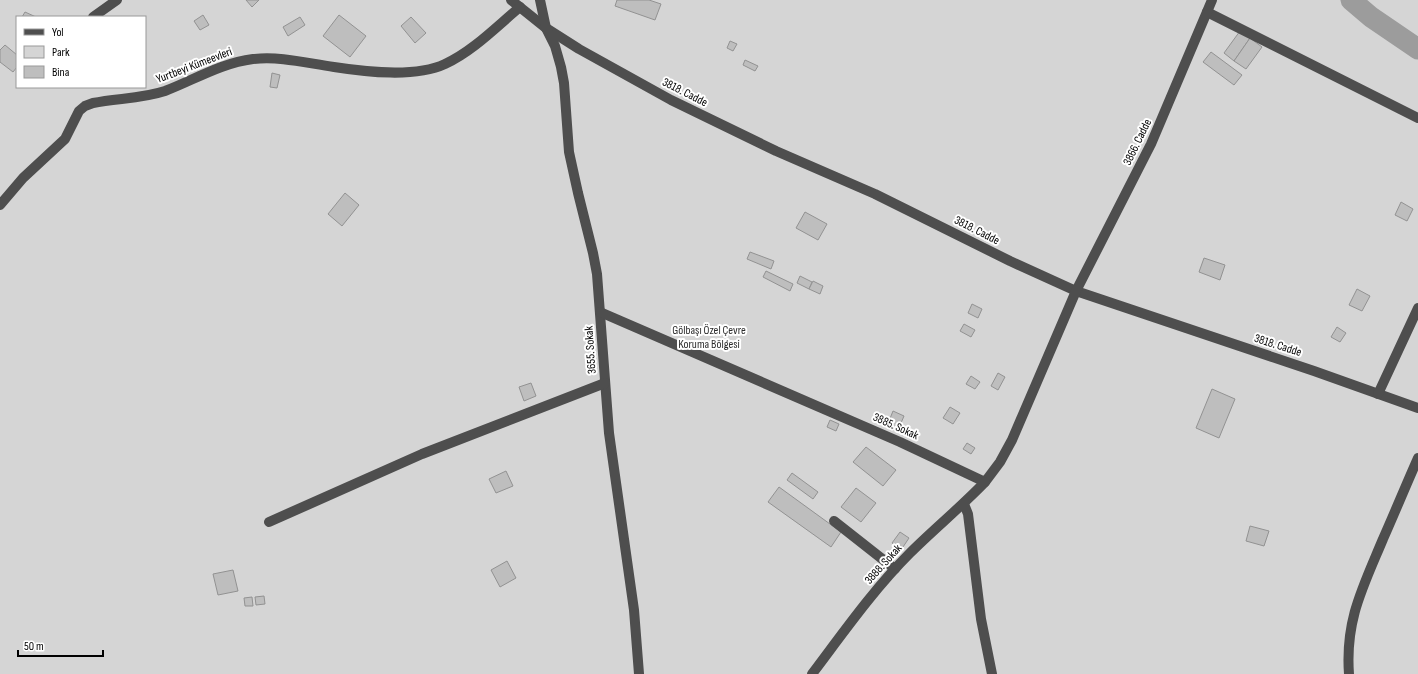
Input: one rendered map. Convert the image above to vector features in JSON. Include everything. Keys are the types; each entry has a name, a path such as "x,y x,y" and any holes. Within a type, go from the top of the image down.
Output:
{"street":[{"path":"94,16 117,0"},
{"path":"511,0 546,28"},
{"path":"540,0 546,28"},
{"name":"3866. Cadde","path":"1076,291 1151,144 1212,0"},
{"name":"Yurtbeyi Kümeevleri","path":"0,205 23,178 65,139 79,111 85,106 93,103 151,95 165,91 219,67 251,59 284,58 335,68 377,72 409,72 426,70 445,64 468,50 520,7"},
{"path":"1207,12 1418,118"},
{"name":"3818. Cadde","path":"546,28 579,49 671,100 776,151 875,194 1010,261 1076,291 1314,371 1418,408"},
{"name":"3655. Sokak","path":"546,28 555,46 561,67 564,83 569,152 594,253 609,433 634,610 639,674"},
{"path":"985,482 1000,462 1020,421 1076,291"},
{"path":"1378,394 1418,308"},
{"name":"3885. Sokak","path":"600,312 900,442 985,482"},
{"path":"269,522 422,454 606,383"},
{"path":"1349,674 1349,635 1355,608 1418,458"},
{"name":"3888. Sokak","path":"812,674 867,602 895,569 910,553 964,504 985,482"},
{"path":"964,504 968,514 981,618 992,674"},
{"path":"834,521 895,569"}],"green space":[{"name":"Gölbaşı Özel Çevre Koruma Bölgesi","path":"0,0 1418,0 1418,674 0,674"}],"building":[{"path":"246,0 259,0 252,7"},
{"path":"617,0 649,0 661,4 655,20 615,6"},
{"path":"25,12 34,16 23,16"},
{"path":"203,15 209,25 200,30 194,21"},
{"path":"339,15 366,36 350,57 323,36"},
{"path":"300,17 305,25 288,36 283,27"},
{"path":"411,17 426,33 415,43 401,26"},
{"path":"1240,31 1250,38 1234,61 1224,53"},
{"path":"1250,38 1262,47 1246,69 1234,61"},
{"path":"730,41 737,44 733,51 727,48"},
{"path":"5,45 16,54 16,68 13,72 0,62 0,50"},
{"path":"1211,52 1242,75 1234,85 1203,62"},
{"path":"745,60 758,66 755,71 743,65"},
{"path":"272,73 280,75 277,88 270,87"},
{"path":"345,193 359,205 342,226 328,214"},
{"path":"1401,202 1413,209 1407,221 1395,215"},
{"path":"805,212 827,224 818,240 796,228"},
{"path":"750,252 774,261 771,269 747,259"},
{"path":"1204,258 1225,265 1220,280 1199,272"},
{"path":"766,271 793,284 790,291 763,277"},
{"path":"800,276 812,282 809,289 797,283"},
{"path":"813,281 823,286 820,294 809,289"},
{"path":"1357,289 1370,296 1362,311 1349,305"},
{"path":"972,304 982,309 978,318 968,313"},
{"path":"964,324 975,330 971,337 960,331"},
{"path":"1337,327 1346,333 1340,342 1331,337"},
{"path":"998,373 1005,377 998,390 991,386"},
{"path":"971,376 980,382 975,389 966,384"},
{"path":"531,383 536,396 524,401 519,387"},
{"path":"1212,389 1235,399 1219,438 1196,428"},
{"path":"950,407 960,413 953,424 943,418"},
{"path":"893,411 904,416 898,430 887,426"},
{"path":"830,420 839,424 836,431 827,427"},
{"path":"967,443 975,448 971,454 963,449"},
{"path":"866,447 896,470 883,486 853,462"},
{"path":"506,471 513,486 496,493 489,479"},
{"path":"792,473 818,492 813,499 787,480"},
{"path":"779,487 841,532 831,547 768,502"},
{"path":"856,488 876,503 861,522 841,507"},
{"path":"1250,526 1269,531 1264,546 1246,541"},
{"path":"900,532 909,538 901,550 892,543"},
{"path":"507,561 516,578 500,587 491,570"},
{"path":"233,570 238,591 218,595 213,574"},
{"path":"264,596 265,604 256,605 255,597"},
{"path":"252,597 253,606 245,606 244,598"}],"waterway":[{"path":"1351,0 1371,17 1418,49"}]}
